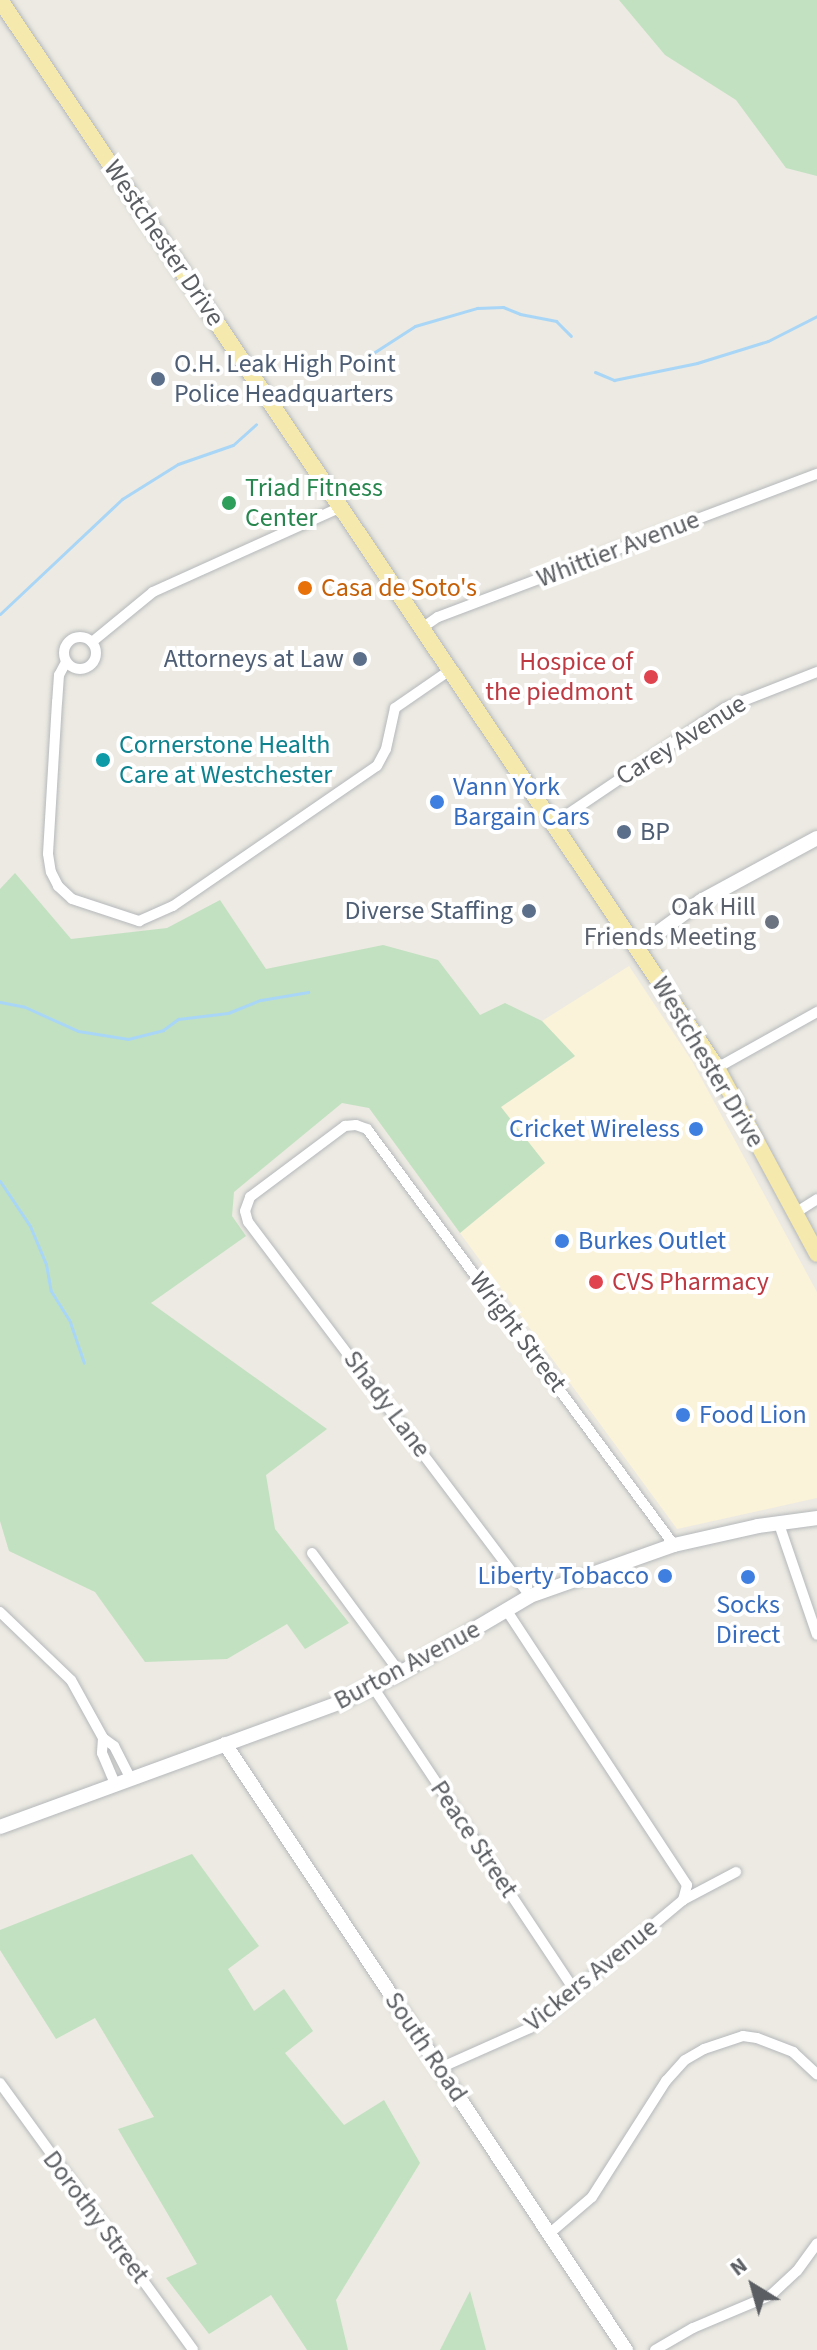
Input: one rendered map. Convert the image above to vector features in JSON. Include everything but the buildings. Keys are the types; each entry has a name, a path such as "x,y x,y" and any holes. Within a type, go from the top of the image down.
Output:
{"main road":[{"name":"Westchester Drive","path":"2,6 717,1068 817,1254"}],"street":[{"name":"Whittier Avenue","path":"422,628 438,617 817,474"},
{"path":"92,642 153,592 341,507"},
{"path":"66,662 79,669 89,666 96,652 92,642 78,637 68,641 63,651 66,662 59,675 48,854 51,872 72,899 139,921 173,906 377,766 386,749 395,708 450,670"},
{"name":"Carey Avenue","path":"553,824 725,708 817,672"},
{"path":"637,948 701,901 817,838"},
{"path":"717,1068 817,1012"},
{"name":"Wright Street","path":"245,1211 250,1197 335,1130 356,1125 367,1129 674,1545"},
{"path":"795,1213 817,1199"},
{"name":"Shady Lane","path":"245,1211 248,1222 530,1596"},
{"name":"Burton Avenue","path":"0,1827 339,1703 400,1673 530,1596 674,1545 758,1526 817,1518"},
{"path":"779,1524 817,1635"},
{"path":"312,1553 400,1673"},
{"path":"507,1611 687,1885 683,1900"},
{"path":"0,1612 71,1680 103,1738 114,1746 130,1778"},
{"name":"Peace Street","path":"373,1687 575,1991"},
{"path":"103,1738 102,1753 115,1784"},
{"name":"South Road","path":"225,1744 626,2350"},
{"name":"Vickers Avenue","path":"440,2068 530,2028 683,1900 736,1872"},
{"path":"550,2233 592,2197 666,2081 685,2060 704,2049 743,2036 793,2052 817,2074"},
{"name":"Dorothy Street","path":"0,2083 193,2350"},
{"path":"655,2350 693,2328 771,2295 790,2279 817,2243"}],"shaded area":[{"path":"629,966 692,1061 817,1292 817,1498 677,1529 460,1233 544,1163 500,1107 574,1057 542,1021"}],"green space":[{"path":"619,0 817,0 817,176 786,168 736,100 665,55"},
{"path":"15,873 71,939 167,928 220,900 266,969 383,945 438,960 480,1015 505,1003 542,1021 575,1056 501,1107 545,1163 460,1233 369,1108 342,1103 234,1192 232,1216 246,1236 151,1303 327,1429 266,1475 275,1529 349,1623 305,1649 287,1624 227,1659 145,1662 95,1592 9,1551 0,1521 0,889"},
{"path":"192,1854 259,1946 228,1969 254,2011 284,1989 313,2031 285,2053 344,2125 384,2100 420,2163 336,2300 348,2350 307,2350 271,2295 209,2334 166,2278 197,2264 118,2129 154,2117 95,2018 56,2039 0,1950 0,1930"},
{"path":"470,2291 486,2350 440,2350"}],"waterway":[{"path":"350,368 415,326 477,308 503,307 520,314 556,321 571,336"},
{"path":"595,372 614,380 697,363 768,341 817,316"},
{"path":"0,614 122,499 178,464 233,445 256,424"},
{"path":"0,1002 25,1007 78,1031 128,1039 163,1030 178,1019 228,1013 261,1000 308,992"},
{"path":"0,1181 30,1226 46,1264 51,1291 70,1322 84,1363"}],"place":[{"name":"O.H. Leak High Point Police Headquarters","path":"158,379"},
{"name":"Triad Fitness Center","path":"229,503"},
{"name":"Casa de Soto's","path":"305,588"},
{"name":"Attorneys at Law","path":"360,659"},
{"name":"Hospice of the piedmont","path":"651,677"},
{"name":"Cornerstone Health Care at Westchester","path":"103,760"},
{"name":"Vann York Bargain Cars","path":"437,802"},
{"name":"BP","path":"624,832"},
{"name":"Diverse Staffing","path":"529,911"},
{"name":"Oak Hill Friends Meeting","path":"772,922"},
{"name":"Cricket Wireless","path":"696,1129"},
{"name":"Burkes Outlet","path":"562,1241"},
{"name":"CVS Pharmacy","path":"596,1282"},
{"name":"Food Lion","path":"683,1415"},
{"name":"Liberty Tobacco","path":"665,1576"},
{"name":"Socks Direct","path":"748,1577"}]}
